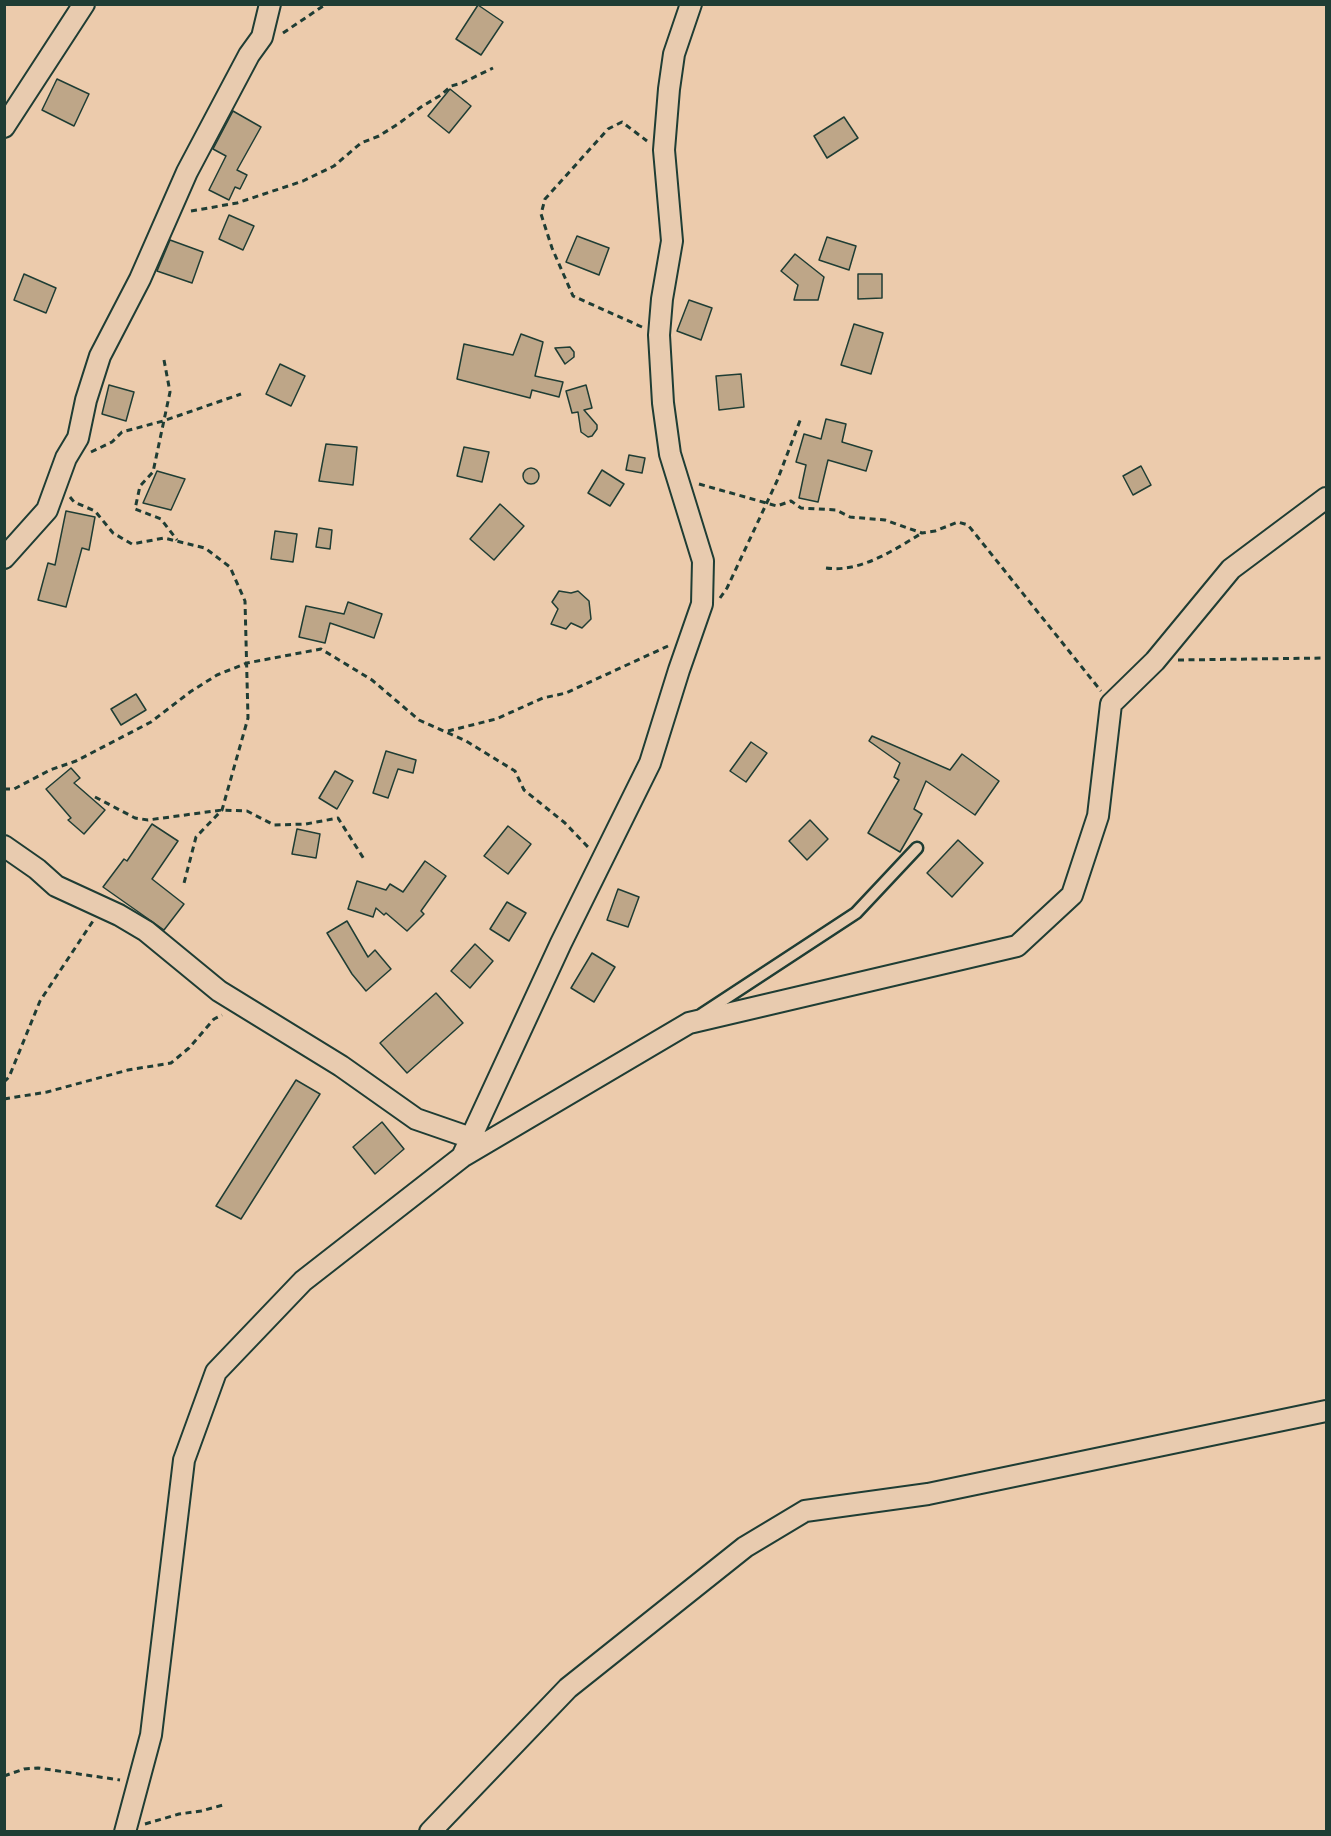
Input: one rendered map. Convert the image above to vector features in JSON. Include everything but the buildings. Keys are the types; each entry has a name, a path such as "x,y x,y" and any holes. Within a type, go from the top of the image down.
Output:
{"street":[{"path":"4,128 84,4"},
{"path":"4,558 47,510 59,475 78,438 86,400 100,356 140,279 187,172 249,56 262,37 270,4"},
{"path":"462,1157 556,953 650,763 702,604 703,561 670,454 663,403 659,335 662,299 672,241 665,155 674,54 691,4"},
{"path":"125,1830 151,1735 184,1460 216,1372 303,1281 462,1157 689,1023 1017,946 1072,895 1098,816 1111,704 1155,661 1231,569 1326,498"},
{"path":"4,566 19,542"},
{"path":"4,846 37,868 56,886 146,931 219,991 341,1066 416,1119 471,1138"},
{"path":"430,1832 568,1688 745,1547 804,1511 928,1494 1326,1411"}],"lane":[{"path":"689,1023 856,913 917,848"}],"path":[{"path":"275,38 326,4"},
{"path":"168,214 237,203 303,181 334,166 361,143 399,124 451,86 493,68"},
{"path":"659,335 573,296 552,248 541,214 545,199 564,177 608,129 622,122 665,155"},
{"path":"164,360 170,392 153,472 140,486 135,508 161,519 178,542"},
{"path":"183,886 196,837 222,810 248,718 245,601 230,567 205,549 164,538 132,544 113,533 95,511 74,502 59,475 112,442 122,432 163,421 241,394"},
{"path":"714,606 727,588 767,503 801,418"},
{"path":"677,475 710,488 777,506 791,501 801,508 836,510 850,517 885,520 922,533"},
{"path":"826,568 838,570 872,561 922,533 935,531 958,522 968,525 1111,704"},
{"path":"446,731 496,719 543,698 577,688 672,644 688,642"},
{"path":"4,789 14,789 50,770 76,761 152,722 218,675 247,663 321,649 372,680 419,720 466,741 515,771 524,790 604,859"},
{"path":"1155,661 1326,658"},
{"path":"95,797 135,818 148,820 222,810 247,812 273,825 306,824 338,818 364,859"},
{"path":"4,1082 9,1077 40,1001 102,907"},
{"path":"4,1099 47,1092 111,1074 171,1063 189,1048 214,1019 239,1004"},
{"path":"4,1776 24,1769 38,1768 138,1783"},
{"path":"125,1830 223,1805"}]}
